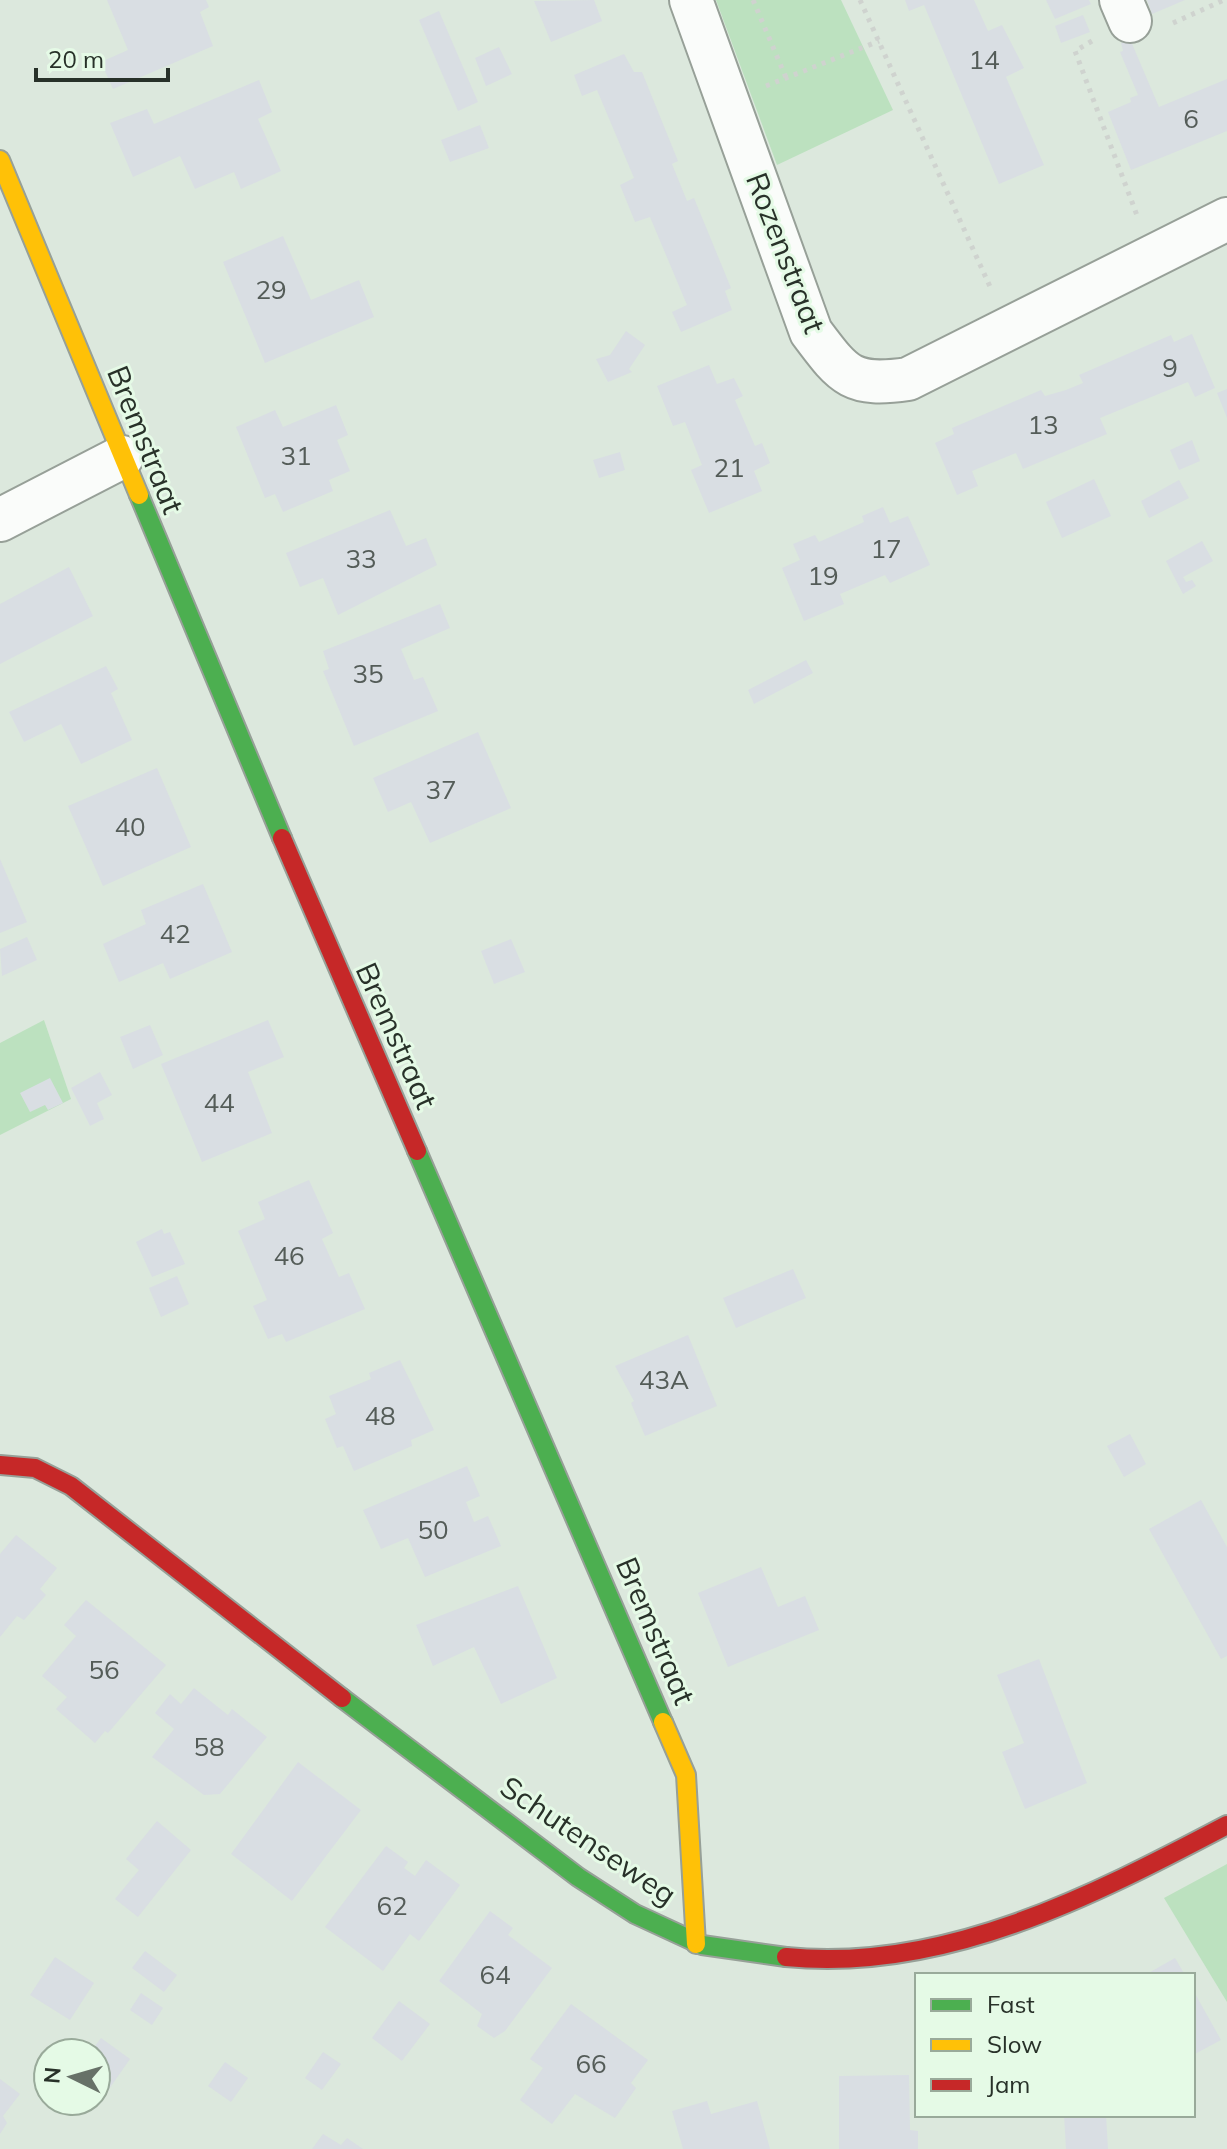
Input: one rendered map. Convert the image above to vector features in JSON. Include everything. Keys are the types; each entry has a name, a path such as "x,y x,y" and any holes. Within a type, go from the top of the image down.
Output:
{"street":[{"name":"Rozenstraat","path":"691,0 811,332 840,370 873,384 908,379 1227,219"},
{"name":"Bremstraat","path":"0,160 350,1001 504,1348 686,1775 696,1944"},
{"path":"0,520 122,457"},
{"name":"Schutenseweg","path":"0,1465 16,1461 72,1486 284,1656 589,1883 696,1944 779,1959 853,1961 930,1950 1006,1927 1128,1878 1227,1825"}],"path":[{"path":"753,0 787,80"},
{"path":"860,0 1008,328"},
{"path":"1152,256 1075,51 1125,10 1169,24 1224,0"},
{"path":"726,96 787,80 879,41"}],"green space":[{"path":"716,0 841,0 893,110 777,165"},
{"path":"44,1020 71,1099 0,1135 0,1043"},
{"path":"1227,1864 1227,2002 1164,1898"}],"building":[{"path":"107,0 206,0 209,7 200,12 213,46 113,89 101,62 128,50"},
{"path":"594,0 602,21 551,42 534,1"},
{"path":"905,0 974,0 988,31 1002,25 1024,68 1006,77 1044,165 999,184 924,5 909,11"},
{"path":"1046,0 1089,0 1091,4 1055,19"},
{"path":"1147,0 1185,0 1152,14"},
{"path":"439,11 478,102 458,111 419,20"},
{"path":"1083,15 1090,32 1061,43 1055,26"},
{"path":"1130,39 1159,107 1227,79 1227,131 1131,170 1108,112 1131,102 1130,98 1138,95 1120,52 1123,51 1121,43"},
{"path":"499,47 512,74 486,86 475,58"},
{"path":"624,54 634,72 642,72 678,161 672,164 687,201 694,198 731,288 725,291 732,310 681,332 672,312 687,305 650,217 635,222 620,185 634,178 597,90 582,96 574,75"},
{"path":"259,80 272,112 258,119 281,171 241,189 234,172 195,189 180,156 133,177 110,123 147,109 154,124"},
{"path":"480,125 489,148 450,162 441,140"},
{"path":"283,236 311,300 359,280 374,317 265,363 223,262"},
{"path":"626,331 645,345 629,369 632,372 608,382 596,359 610,355"},
{"path":"1192,334 1215,388 1195,397 1188,382 1100,418 1107,434 1023,469 1016,453 972,471 978,486 957,495 935,443 954,434 952,428 1041,390 1045,396 1083,383 1079,375 1171,335 1174,342"},
{"path":"709,365 717,384 734,378 743,396 735,400 755,446 762,443 770,463 754,471 762,491 709,513 691,470 702,465 685,422 673,426 657,386"},
{"path":"1227,389 1227,418 1217,393"},
{"path":"336,405 348,435 337,440 350,471 329,480 333,491 283,512 275,494 265,498 236,427 275,410 283,427"},
{"path":"1192,440 1200,461 1179,470 1170,450"},
{"path":"620,452 625,470 599,478 593,460"},
{"path":"1094,479 1111,516 1062,538 1046,502"},
{"path":"1179,480 1189,498 1149,518 1141,501"},
{"path":"883,507 890,523 908,516 930,565 890,583 885,575 840,594 844,604 804,621 782,568 800,560 793,544 815,535 819,542 864,522 862,516"},
{"path":"390,510 406,546 426,538 437,565 338,615 323,578 300,587 286,553"},
{"path":"1202,541 1213,561 1183,577 1186,582 1192,580 1196,586 1183,594 1166,561"},
{"path":"69,567 93,616 0,664 0,604"},
{"path":"440,604 450,628 401,649 414,680 423,677 438,711 354,746 323,671 329,669 323,651"},
{"path":"806,660 813,673 754,704 748,690"},
{"path":"106,666 118,689 111,693 132,740 81,764 61,724 24,742 9,712"},
{"path":"478,732 511,808 430,843 411,802 388,812 373,778"},
{"path":"157,768 191,847 103,886 68,806"},
{"path":"0,859 27,922 0,933"},
{"path":"203,884 232,952 170,979 163,963 119,982 103,944 146,924 141,910"},
{"path":"27,937 37,960 2,976 0,949"},
{"path":"511,939 525,972 494,984 481,951"},
{"path":"268,1020 284,1057 248,1072 272,1133 202,1162 161,1064"},
{"path":"150,1025 163,1055 133,1069 120,1037"},
{"path":"100,1072 112,1095 97,1103 104,1119 90,1126 71,1088"},
{"path":"50,1078 63,1103 48,1110 45,1105 30,1112 20,1093"},
{"path":"309,1180 333,1233 322,1239 339,1277 349,1273 365,1309 286,1342 282,1334 268,1339 253,1306 267,1300 238,1231 265,1219 258,1202"},
{"path":"162,1229 164,1234 170,1232 185,1264 152,1277 136,1242"},
{"path":"793,1269 806,1298 736,1328 723,1298"},
{"path":"177,1276 189,1304 161,1317 149,1288"},
{"path":"688,1335 717,1406 645,1436 631,1403 634,1401 615,1366"},
{"path":"400,1360 434,1430 411,1440 412,1446 354,1471 343,1446 337,1448 325,1419 336,1414 329,1396 371,1379 369,1373"},
{"path":"1130,1434 1146,1464 1124,1477 1107,1446"},
{"path":"467,1466 480,1496 466,1502 474,1522 488,1516 501,1546 425,1577 408,1538 381,1549 363,1510"},
{"path":"1201,1500 1227,1547 1227,1656 1221,1659 1149,1529"},
{"path":"16,1535 57,1568 40,1589 46,1595 24,1620 17,1616 0,1637 0,1554"},
{"path":"761,1567 778,1607 805,1596 819,1630 728,1667 698,1593"},
{"path":"518,1586 557,1678 501,1704 474,1647 433,1666 416,1625"},
{"path":"86,1600 166,1665 108,1733 105,1731 95,1743 56,1709 67,1697 42,1676 76,1636 64,1625"},
{"path":"1039,1659 1087,1783 1025,1809 1002,1752 1024,1743 997,1675"},
{"path":"194,1688 228,1715 232,1709 267,1737 220,1794 204,1795 152,1757 174,1729 155,1713 170,1694 181,1704"},
{"path":"298,1762 361,1810 292,1901 231,1854"},
{"path":"157,1821 191,1850 138,1917 115,1899 139,1870 126,1859"},
{"path":"386,1846 408,1862 404,1868 415,1876 426,1860 460,1885 419,1941 410,1934 383,1971 325,1927"},
{"path":"490,1911 513,1928 508,1935 552,1968 505,2031 494,2038 477,2026 482,2014 439,1981"},
{"path":"145,1951 177,1975 164,1992 132,1968"},
{"path":"55,1957 94,1983 70,2020 30,1995"},
{"path":"1175,1958 1184,1973 1149,1973"},
{"path":"141,1993 163,2008 152,2025 130,2010"},
{"path":"1195,1994 1221,2040 1195,2054"},
{"path":"399,2001 430,2024 402,2061 372,2038"},
{"path":"571,2004 648,2060 631,2083 636,2088 615,2118 575,2094 552,2124 520,2100 543,2068 530,2059"},
{"path":"112,2046 130,2059 112,2085"},
{"path":"323,2052 341,2064 322,2090 305,2078"},
{"path":"225,2062 248,2078 231,2102 208,2086"},
{"path":"909,2075 910,2130 918,2131 918,2149 839,2149 839,2076"},
{"path":"0,2079 20,2094 3,2116 7,2123 0,2134"},
{"path":"707,2101 711,2114 757,2101 770,2149 683,2149 672,2111"},
{"path":"1064,2117 1106,2117 1108,2149 1066,2149"},
{"path":"323,2134 341,2145 347,2138 363,2149 312,2149"}],"traffic: fast":[{"path":"139,495 282,838"},
{"path":"417,1151 663,1722"},
{"path":"342,1698 578,1877 635,1914 702,1945 786,1957"}],"traffic: slow":[{"path":"0,160 139,495"},
{"path":"663,1722 686,1775 696,1944"}],"traffic: jam":[{"path":"282,838 417,1151"},
{"path":"0,1465 35,1468 71,1486 342,1698"},
{"path":"786,1957 844,1959 902,1953 959,1941 1015,1924 1070,1902 1227,1825"}]}
